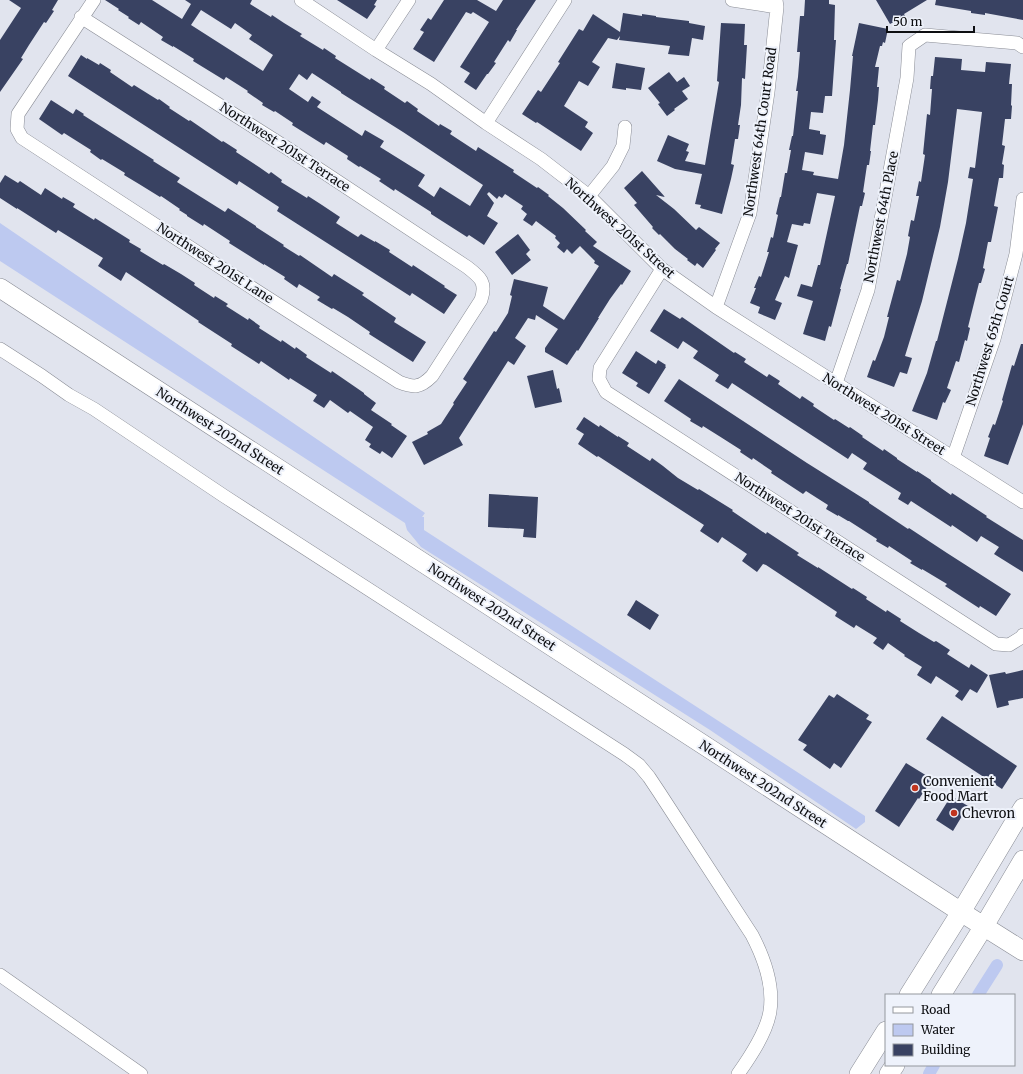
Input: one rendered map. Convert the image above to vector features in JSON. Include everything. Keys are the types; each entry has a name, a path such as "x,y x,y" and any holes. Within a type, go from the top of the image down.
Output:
{"street":[{"path":"81,17 94,0"},
{"name":"Northwest 201st Street","path":"301,0 376,50 431,84 486,123 541,159 589,196 662,269 716,308 1023,502"},
{"path":"376,50 409,0"},
{"path":"486,123 565,0"},
{"path":"732,0 777,3"},
{"name":"Northwest 64th Court Road","path":"716,308 750,213 768,92 777,3"},
{"name":"Northwest 201st Lane","path":"81,17 18,114 17,129 22,138 263,295 400,382 409,386 418,386"},
{"name":"Northwest 201st Terrace","path":"81,17 297,154 479,276 483,284 484,293 481,300 432,376 425,383 418,386"},
{"name":"Northwest 64th Place","path":"836,383 868,290 907,78 909,46 926,35 1017,43 1023,47"},
{"path":"589,196 613,166 623,146 625,126"},
{"name":"Northwest 65th Court","path":"953,458 996,331 1016,254 1023,199"},
{"name":"Northwest 201st Terrace","path":"662,269 600,368 600,379 606,392 996,644 1009,645 1023,635"},
{"name":"Northwest 202nd Street","path":"0,288 960,912 1023,951"},
{"path":"0,349 639,765 659,792 752,935 765,964 769,980 770,1012 760,1038 738,1074"},
{"path":"910,994 1023,808"},
{"path":"942,994 1023,860"},
{"path":"0,975 141,1074"},
{"path":"858,1074 885,1033"}],"water":[{"path":"0,223 425,513 422,517 424,517 424,530 865,816 865,822 856,829 710,730 421,547 407,530 405,523 0,261"}],"building":[{"path":"9,0 58,0 52,10 54,11 46,23 44,22 21,58 23,59 0,92 0,40 21,8"},
{"path":"105,0 152,0 182,19 191,4 185,0 252,0 250,4 271,17 272,15 302,34 300,36 323,50 324,48 336,56 335,58 370,80 371,78 405,103 407,101 418,109 417,111 439,126 440,124 452,131 450,134 476,151 478,147 514,170 513,172 537,188 538,187 549,195 548,196 586,230 585,231 597,242 593,246 631,271 610,299 578,351 577,350 567,365 545,352 545,348 558,329 536,315 535,320 528,318 515,338 526,346 514,365 508,361 459,438 463,445 424,465 412,442 428,434 427,432 441,424 454,404 453,403 467,382 463,379 494,331 496,332 508,313 514,279 548,287 543,306 564,320 599,266 594,263 595,261 580,246 572,254 567,249 564,253 557,247 560,243 555,238 556,236 536,221 532,226 523,220 527,214 521,209 523,206 505,194 502,198 499,196 497,199 489,192 487,194 494,203 487,216 498,223 484,245 469,235 467,237 395,189 394,191 379,181 381,179 347,159 348,156 326,142 324,145 292,125 293,123 275,111 274,112 262,105 263,103 247,92 248,91 226,77 224,80 193,61 194,59 161,40 163,37 141,22 139,25 128,18 129,17 118,10 119,9","holes":["201,10 231,29 235,23 252,35 249,39 273,55 263,71 191,25","312,73 483,185 470,206 440,187 434,197 418,186 425,175 380,147 384,141 365,130 362,136 317,107 321,102 312,96 308,102 289,89 299,74 307,80"]},
{"path":"337,0 377,0 374,5 376,6 367,19"},
{"path":"444,0 477,0 496,11 503,0 536,0 516,30 510,42 508,40 494,62 496,63 476,90 464,82 470,73 460,67 489,22 473,12 471,14 466,12 434,62 413,49 424,32 420,30 428,18 431,20"},
{"path":"805,0 829,0 829,4 835,5 834,40 836,40 832,96 825,96 823,113 811,112 809,129 820,131 820,134 826,135 823,155 805,152 802,170 814,172 813,175 838,179 844,145 852,56 859,23 888,29 885,43 883,42 882,46 880,46 875,67 879,67 877,87 879,87 878,100 875,125 873,125 869,165 867,165 863,192 865,193 862,206 860,206 848,264 840,289 831,327 829,326 825,341 803,334 813,301 797,296 801,284 812,287 818,265 820,265 835,196 817,193 810,224 804,223 803,226 792,224 787,242 798,245 789,278 785,276 775,300 782,303 775,320 758,313 760,307 750,303 756,288 754,288 759,276 761,277 769,252 767,252 771,237 773,238 778,215 776,214 781,197 785,173 787,173 798,91 796,91 800,52 797,52 800,16 804,16"},
{"path":"876,0 927,0 904,14 905,16 890,24"},
{"path":"936,0 1023,0 1023,20 985,13 985,15 971,13 971,11 935,5"},
{"path":"623,13 642,16 642,14 689,21 689,23 705,26 703,40 692,38 689,56 668,54 670,46 619,40 620,36 617,40 608,38 592,62 600,67 588,86 579,81 564,106 588,122 585,127 593,133 581,151 522,114 538,90 541,92 560,63 558,62 579,29 583,31 593,14 620,32"},
{"path":"721,23 745,24 744,45 747,45 745,79 742,78 738,139 735,139 731,164 734,165 722,214 700,208 701,205 695,204 702,174 675,169 657,161 668,135 689,144 686,151 689,152 685,161 705,165 719,82 717,81"},
{"path":"81,55 99,65 100,63 132,87 134,85 158,100 159,99 170,107 169,108 237,150 236,152 269,174 271,172 282,180 281,182 307,198 308,196 340,217 336,223 358,237 361,234 375,241 390,250 389,252 412,267 413,265 457,295 444,314 412,293 410,296 277,211 279,207 239,181 237,185 68,76"},
{"path":"935,57 962,59 961,70 985,72 986,62 1011,64 1009,84 1012,84 1011,119 1005,119 1002,145 1005,146 1002,164 1004,165 1003,178 999,178 994,206 998,207 991,242 988,242 983,268 985,269 981,283 979,283 968,327 970,328 967,341 965,340 959,362 956,361 947,388 951,390 945,403 943,402 937,420 912,411 927,373 937,341 958,259 966,223 973,179 968,178 970,167 975,168 982,112 957,109 948,182 940,227 922,301 905,356 912,358 907,374 900,372 894,387 867,377 884,337 889,317 887,317 897,280 900,281 907,254 910,237 908,236 911,220 914,221 919,196 916,196 919,181 921,182 925,155 923,154 927,114 930,115 932,89 930,89 931,76 933,76"},
{"path":"616,63 645,68 641,90 612,88"},
{"path":"669,72 677,82 684,77 690,86 682,91 688,99 667,116 658,104 660,103 648,88"},
{"path":"51,100 73,114 76,109 180,178 177,182 225,212 228,208 284,245 283,246 299,256 300,255 332,277 334,274 364,293 362,295 396,318 394,322 426,342 413,362 369,334 370,332 348,317 317,300 320,297 299,284 297,288 284,279 285,277 229,243 230,241 204,224 203,226 187,216 179,210 180,209 161,196 160,197 124,175 125,173 102,159 101,160 90,152 91,150 64,133 62,135 39,119"},
{"path":"642,171 665,197 656,195 674,209 696,230 699,227 720,243 703,268 697,263 695,266 687,260 688,259 660,234 659,235 634,205 637,203 624,188"},
{"path":"5,175 18,183 20,181 41,195 45,188 62,199 63,197 75,204 73,207 94,220 95,218 130,240 129,242 141,249 140,251 181,274 195,283 194,285 214,298 215,296 228,304 226,306 248,320 249,318 260,326 259,328 281,342 282,340 295,349 296,347 307,355 306,357 331,373 332,371 364,393 376,403 371,410 407,436 392,458 382,451 380,454 369,447 371,444 365,440 373,427 350,411 348,413 330,400 324,408 313,401 317,395 290,378 289,380 261,361 259,364 231,346 232,344 126,272 121,281 98,266 103,258 58,230 56,233 0,198 0,183"},
{"path":"518,234 530,250 526,254 531,260 512,275 495,252"},
{"path":"664,309 680,319 682,317 734,353 735,352 746,359 744,362 767,377 769,374 780,381 778,384 800,399 802,396 814,404 813,406 834,420 835,419 849,428 850,427 883,451 884,449 951,495 952,493 987,516 986,517 1023,540 1023,572 994,554 999,547 981,536 977,542 952,525 951,527 911,501 908,505 898,499 901,493 863,469 867,463 852,453 848,459 732,383 728,389 715,381 719,375 693,358 698,351 683,341 678,349 650,331"},
{"path":"1021,344 1023,344 1023,424 1008,465 984,456 990,438 988,437 993,424 995,425 1012,365 1014,366"},
{"path":"636,351 656,364 658,360 666,365 649,394 636,386 638,383 622,373"},
{"path":"553,370 557,389 559,388 562,402 535,408 527,376"},
{"path":"679,379 869,502 908,529 909,528 1011,594 996,616 980,606 979,608 945,586 947,584 910,563 912,561 889,546 888,548 876,541 877,539 849,521 826,509 828,505 806,491 803,494 771,473 772,471 753,458 752,460 740,452 741,450 703,426 702,428 690,421 691,419 664,401"},
{"path":"584,417 629,443 627,446 650,461 652,458 678,478 733,510 732,511 766,534 767,532 799,553 797,555 852,589 853,588 867,597 866,599 886,612 887,610 901,619 900,621 950,650 947,654 969,668 971,664 988,675 977,693 970,689 962,701 955,696 959,691 936,676 931,684 917,675 922,667 904,656 905,655 888,643 883,650 873,643 877,638 856,625 854,628 835,616 837,612 766,565 763,564 757,572 742,561 747,554 722,537 718,543 700,531 704,525 578,444 584,434 576,429"},
{"path":"489,494 538,497 536,538 523,537 524,529 488,527"},
{"path":"636,600 659,615 650,630 627,615"},
{"path":"1023,670 1023,698 1008,701 1009,705 997,708 989,675 1005,672 1006,674"},
{"path":"837,694 869,715 866,719 872,722 841,768 834,763 830,769 803,750 807,745 798,740 829,695 834,698"},
{"path":"942,716 1017,766 1002,789 926,739"},
{"path":"906,763 932,779 899,827 875,811"},
{"path":"951,796 968,806 953,831 936,820"}],"waterway":[{"path":"979,994 997,965"},
{"path":"929,1074 933,1066"}],"place":[{"name":"Convenient Food Mart","path":"915,788"},
{"name":"Chevron","path":"954,813"}]}
